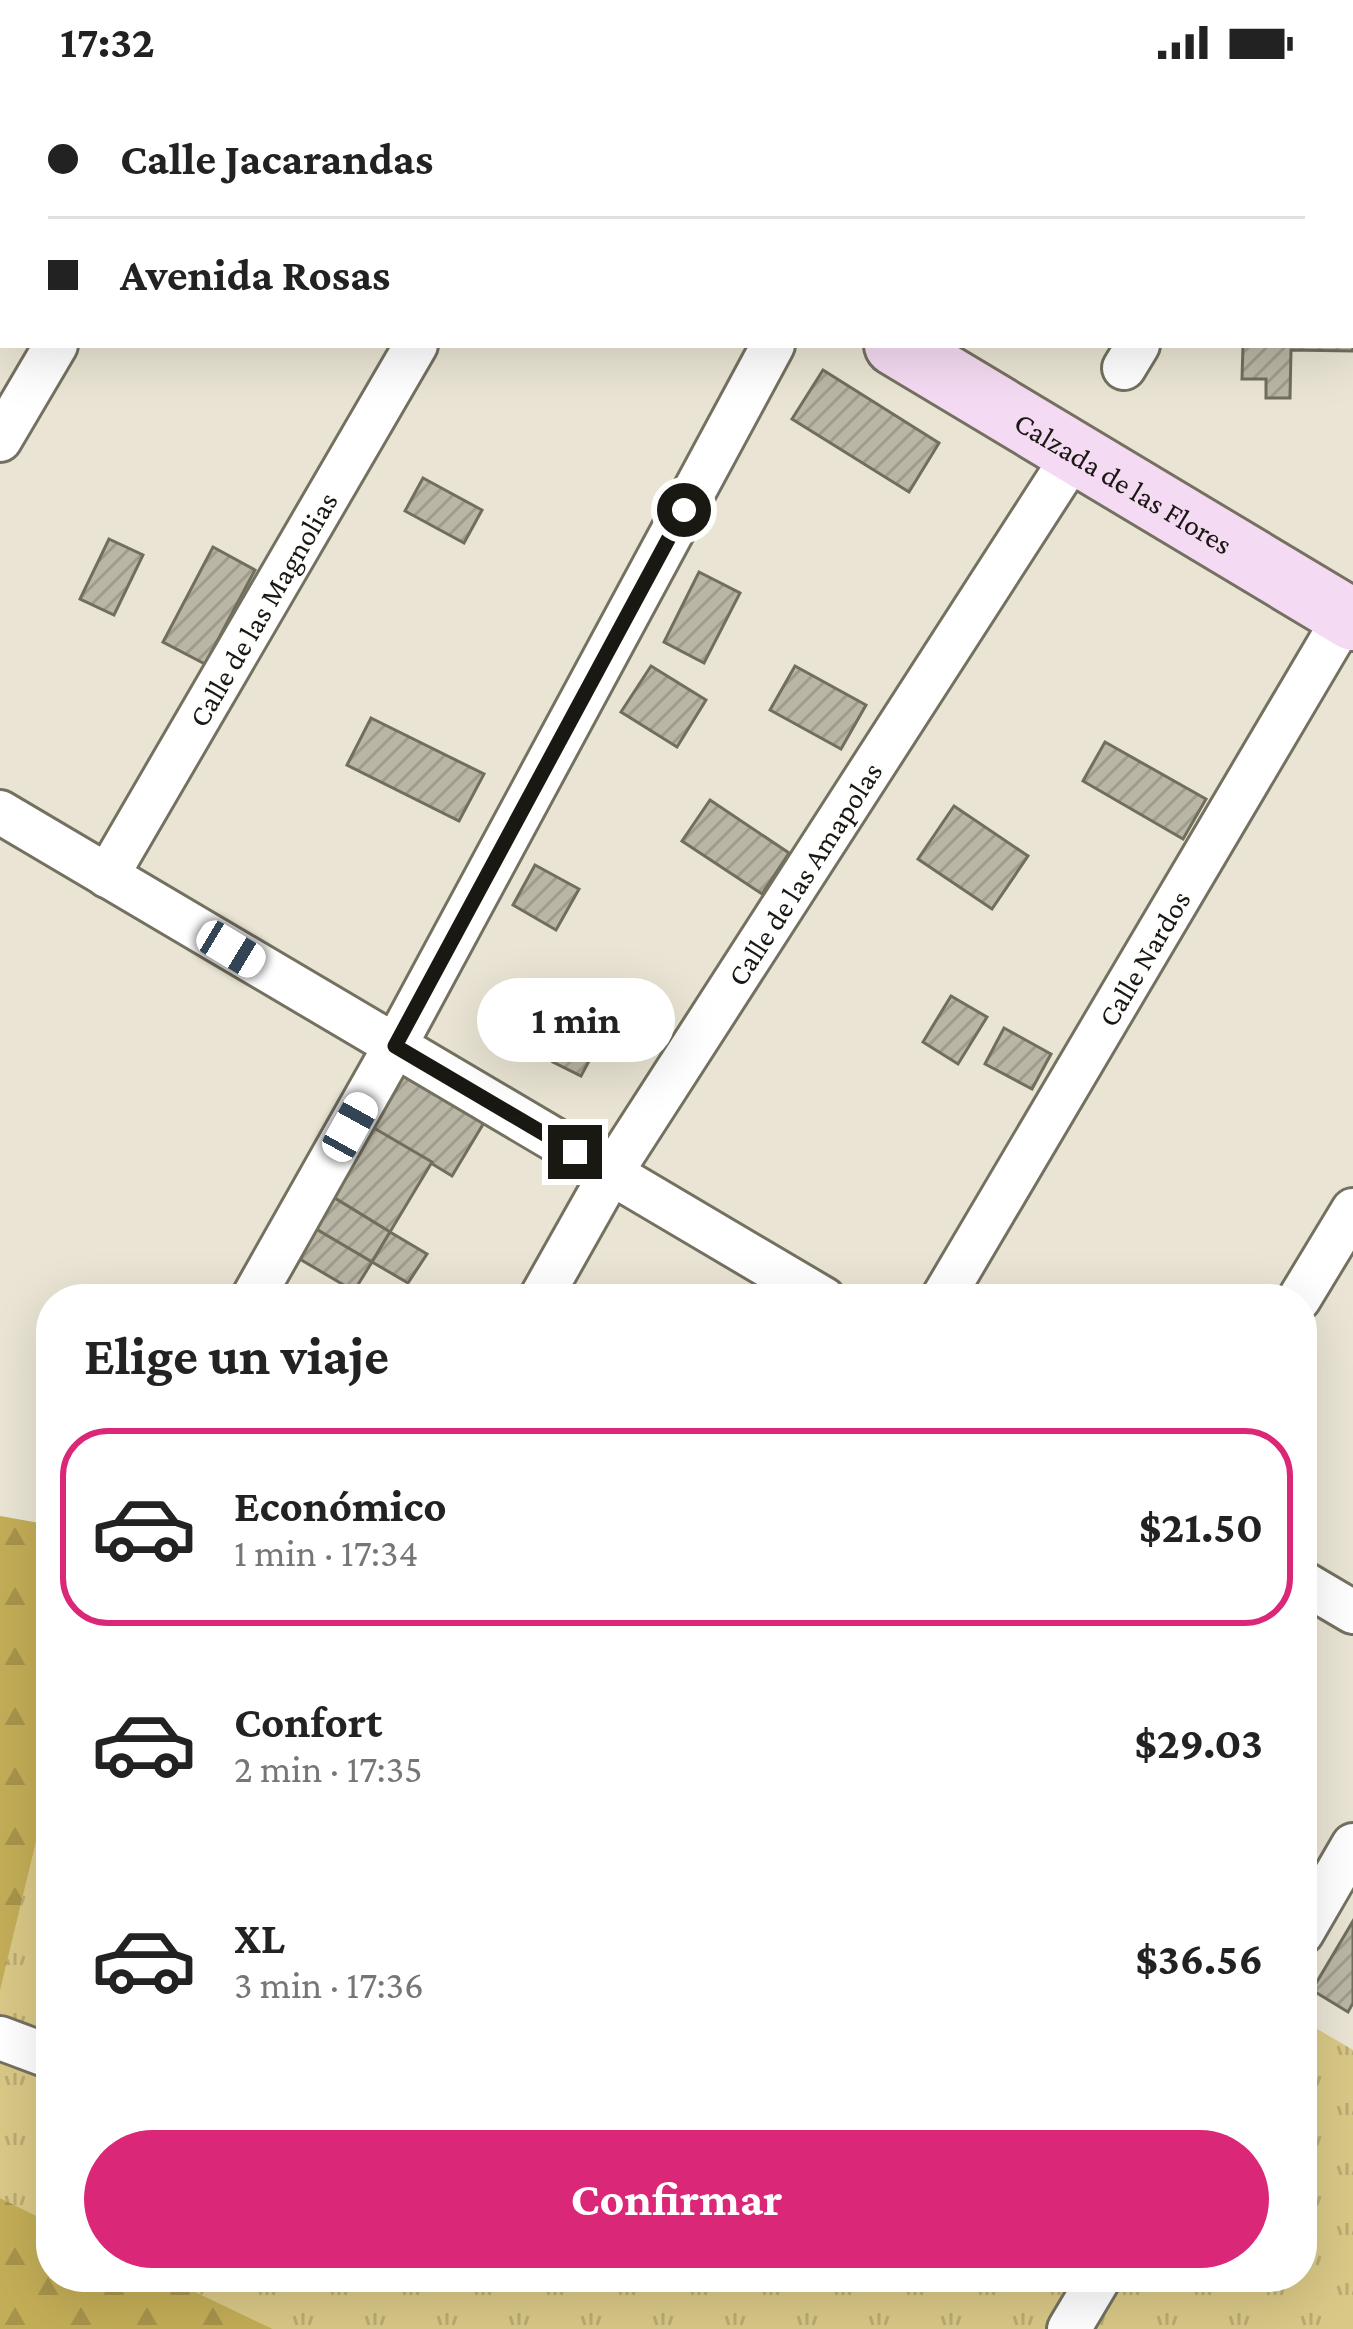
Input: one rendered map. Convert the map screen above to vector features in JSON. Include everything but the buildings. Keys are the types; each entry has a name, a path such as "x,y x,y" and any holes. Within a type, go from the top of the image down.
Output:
{"main road":[{"name":"Calzada de las Flores","path":"900,348 1349,618"}],"street":[{"path":"0,440 54,348"},
{"name":"Calle de las Magnolias","path":"107,876 414,348"},
{"path":"261,1284 395,1046 770,348"},
{"name":"Calle de las Amapolas","path":"548,1284 611,1173 1075,453"},
{"name":"Calle Nardos","path":"951,1284 1349,618"},
{"path":"0,812 799,1284"},
{"path":"1307,1284 1353,1210"},
{"path":"1317,1591 1353,1612"},
{"path":"1317,1907 1353,1845"},
{"path":"0,2038 36,2051"},
{"path":"1069,2329 1091,2292"}],"green space":[{"path":"0,1516 36,1522 36,1842 0,1991"},
{"path":"36,1842 36,2216 0,2198 0,1991"},
{"path":"1317,2029 1353,2050 1353,2329 273,2329 195,2292 1317,2292"},
{"path":"0,2198 36,2216 36,2292 195,2292 273,2329 0,2329"}],"route":[{"path":"575,1152 395,1046 684,510"}]}
